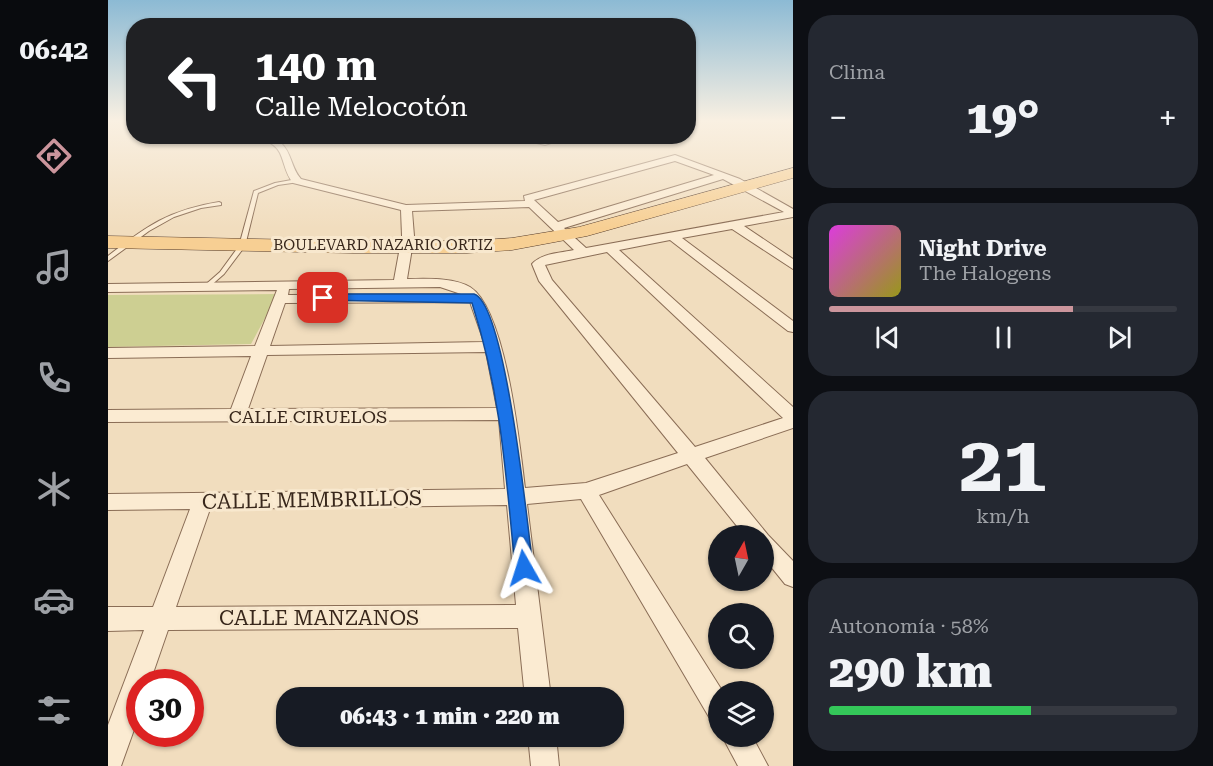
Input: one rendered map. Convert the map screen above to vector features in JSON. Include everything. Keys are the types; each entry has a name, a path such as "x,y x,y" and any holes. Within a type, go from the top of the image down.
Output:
{"main road":[{"name":"BOULEVARD NAZARIO ORTIZ","path":"115,248 498,253 570,239 606,236 793,173"},
{"name":"BOULEVARD NAZARIO ORTIZ","path":"749,189 793,183"}],"street":[{"path":"286,157 290,173 297,181 329,191 406,208 530,201 664,159 684,160 749,189 793,214"},
{"path":"721,176 570,239 538,264 538,268 749,525"},
{"path":"530,201 570,239 610,248 793,214"},
{"path":"400,283 410,223 406,208"},
{"path":"734,225 793,265"},
{"path":"672,236 793,328"},
{"path":"610,248 793,419"},
{"path":"282,293 400,283 441,283 465,290 474,298 493,347 507,414 537,687"},
{"path":"108,288 206,287 282,293 474,298"},
{"path":"237,416 282,293"},
{"path":"108,353 493,347"},
{"name":"CALLE CIRUELOS","path":"108,416 507,414"},
{"name":"CALLE MEMBRILLOS","path":"108,502 516,497 586,491 692,458 793,419"},
{"path":"586,491 708,692"},
{"path":"108,763 203,501"},
{"path":"774,555 793,577"},
{"name":"CALLE MANZANOS","path":"108,619 529,616"},
{"path":"543,747 546,766"},
{"path":"743,747 754,766"}],"lane":[{"path":"206,287 240,250 256,192 276,184 297,181"},
{"path":"115,248 177,212 219,204"}],"green space":[{"path":"278,294 251,344 108,347 108,295"}],"route":[{"path":"323,298 474,298 478,302 493,347 507,414 524,568"}]}
